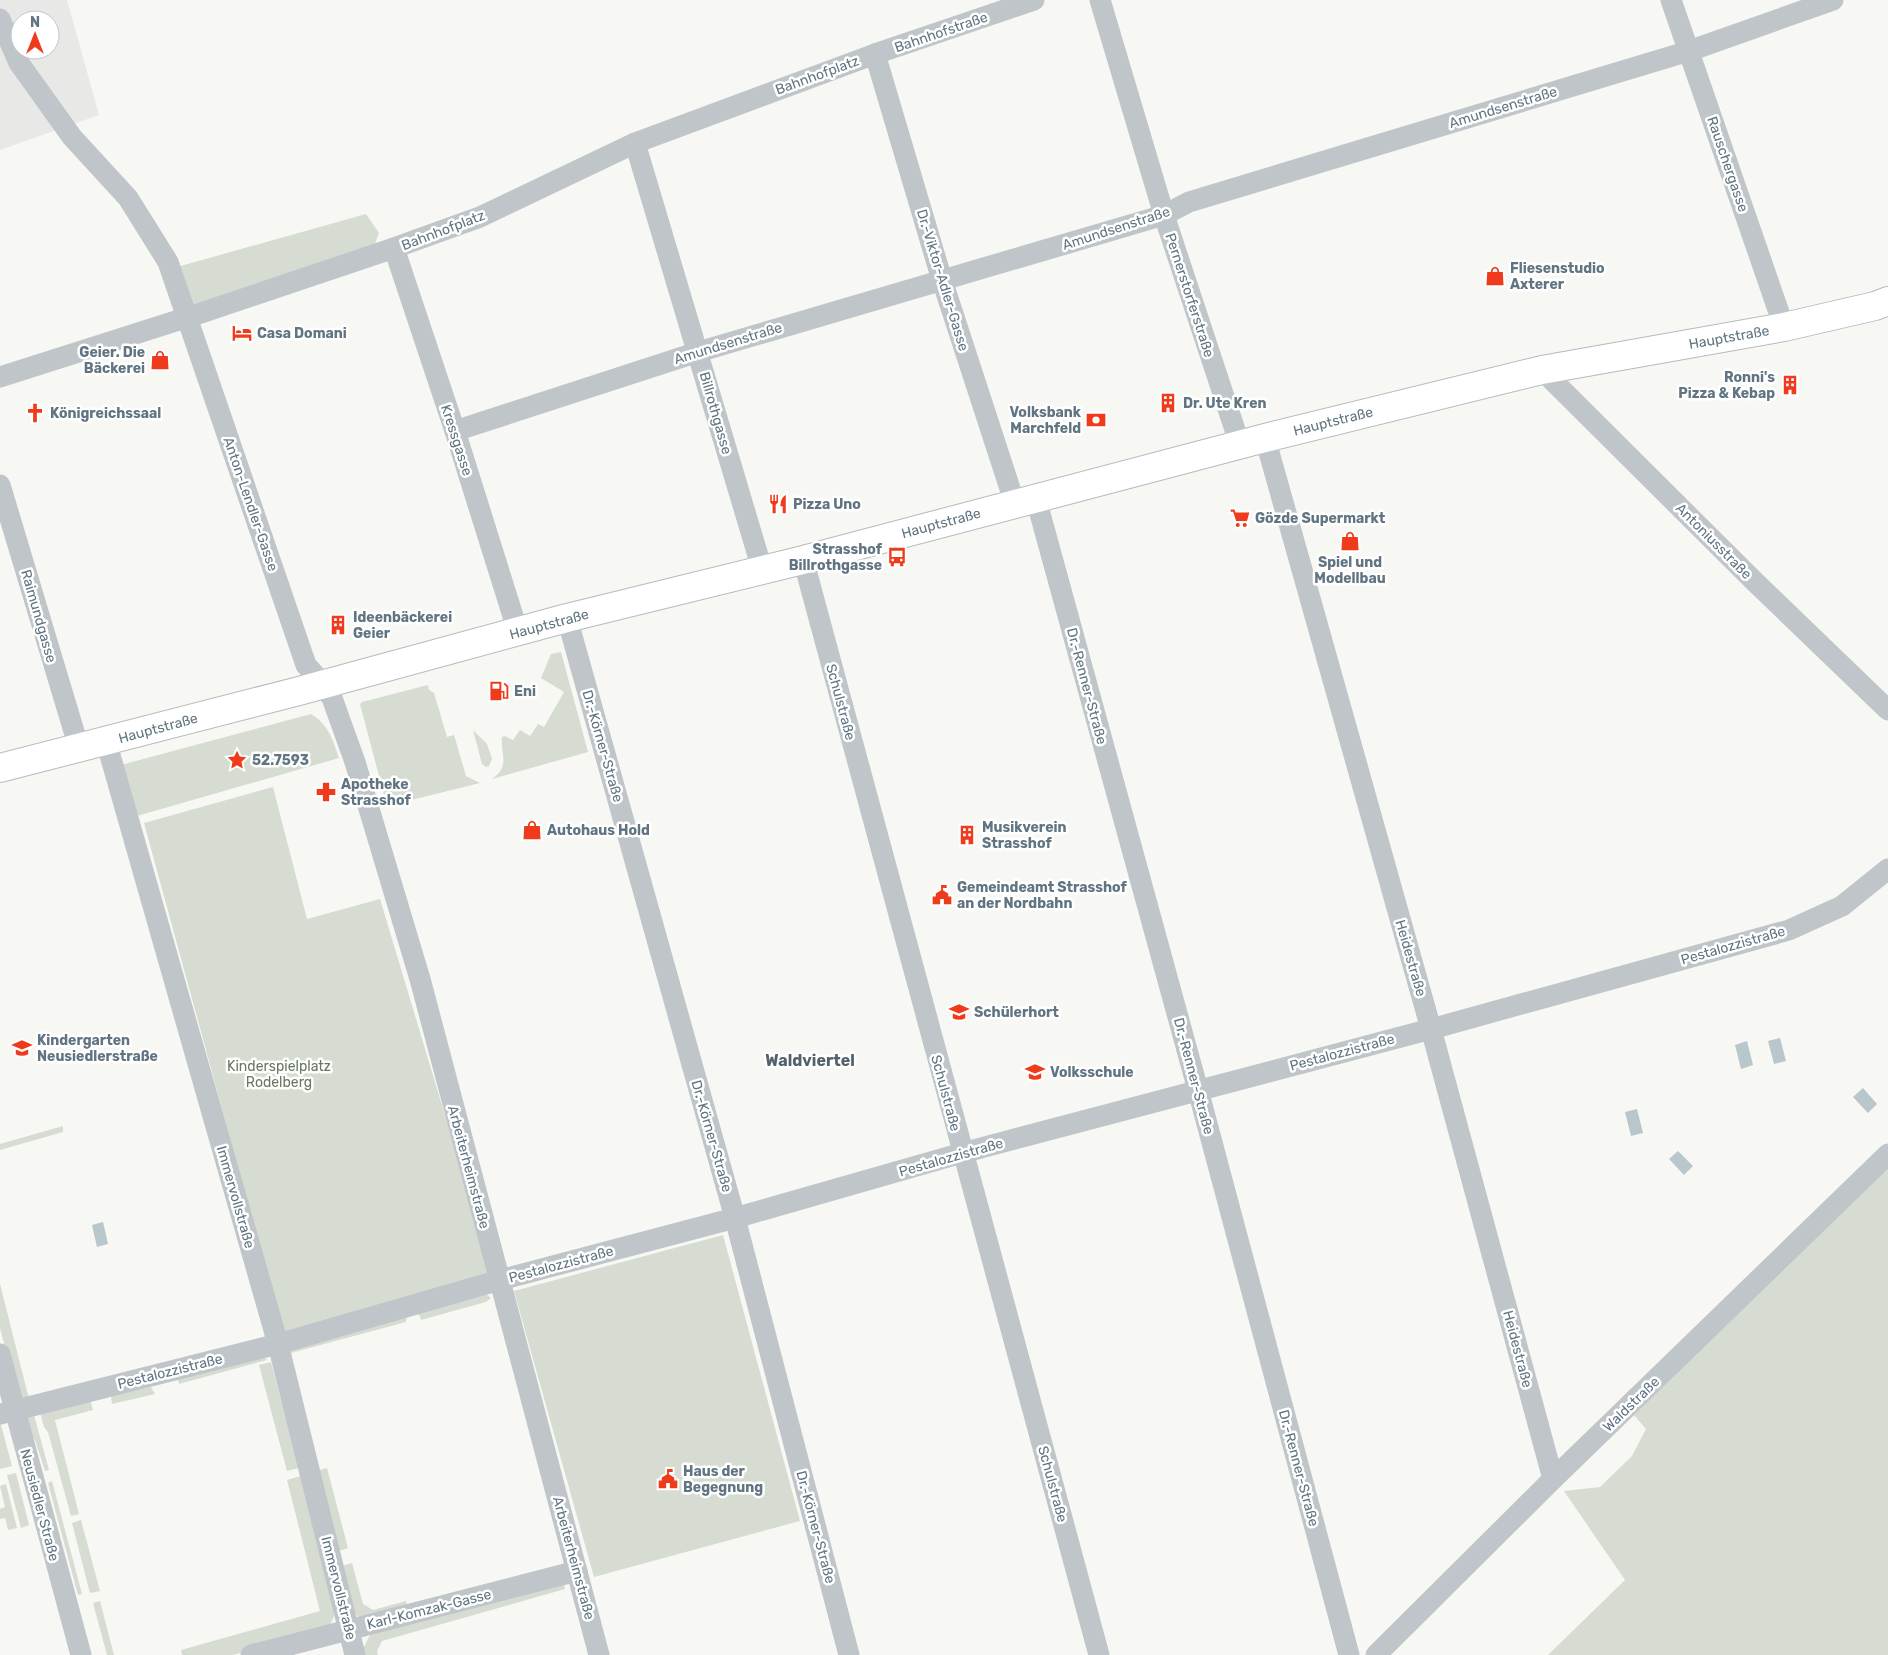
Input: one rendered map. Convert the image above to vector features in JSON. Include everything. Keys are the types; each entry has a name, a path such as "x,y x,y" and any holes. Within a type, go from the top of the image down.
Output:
{"main road":[{"name":"Hauptstraße","path":"0,768 567,618 803,560 1252,442 1542,370 1784,327 1875,306 1888,301"}],"street":[{"name":"Bahnhofstraße","path":"875,54 1034,0"},
{"name":"Pernerstorferstraße","path":"1100,0 1164,215 1252,442"},
{"name":"Rauschergasse","path":"1671,0 1784,327"},
{"name":"Amundsenstraße","path":"455,431 698,352 1164,215 1189,202 1689,51 1833,0"},
{"name":"Anton-Lendler-Gasse","path":"0,19 19,63 66,129 128,198 168,262 306,665 323,684"},
{"name":"Bahnhofplatz","path":"0,377 187,318 480,217 635,143 875,54"},
{"name":"Dr.-Viktor-Adler-Gasse","path":"875,54 942,280 1026,501"},
{"name":"Billrothgasse","path":"635,143 762,569"},
{"name":"Kressgasse","path":"394,248 455,431 518,632"},
{"name":"Antoniusstraße","path":"1542,370 1753,580 1888,710"},
{"name":"Heidestraße","path":"1252,442 1431,1029 1553,1479"},
{"name":"Raimundgasse","path":"0,485 79,748"},
{"name":"Dr.-Renner-Straße","path":"1026,501 1198,1090 1349,1655"},
{"name":"Schulstraße","path":"803,560 1099,1655"},
{"name":"Dr.-Körner-Straße","path":"567,618 735,1218 849,1655"},
{"name":"Arbeiterheimstraße","path":"323,684 336,708 361,780 420,978 600,1655"},
{"name":"Immervollstraße","path":"106,741 278,1344 355,1655"},
{"name":"Pestalozzistraße","path":"8,1412 278,1344 500,1280 735,1218 962,1153 1431,1029 1789,930 1842,906 1888,869"},
{"name":"Waldstraße","path":"1376,1655 1553,1479 1888,1154"},
{"name":"Neusiedler Straße","path":"0,1354 8,1412 81,1655"},
{"name":"Karl-Komzak-Gasse","path":"252,1655 577,1572"}],"shaded area":[{"path":"0,0 67,0 99,115 0,150"},
{"path":"1780,1038 1786,1061 1774,1064 1768,1041"},
{"path":"1747,1041 1753,1065 1741,1069 1735,1045"},
{"path":"1863,1088 1877,1104 1868,1113 1853,1097"},
{"path":"1637,1109 1643,1133 1631,1136 1625,1112"},
{"path":"1678,1151 1693,1166 1684,1175 1669,1159"},
{"path":"103,1222 108,1244 97,1247 92,1225"}],"green space":[{"path":"366,214 379,233 372,251 190,309 177,267"},
{"path":"561,652 588,752 492,779 498,774 503,764 502,737 505,736 513,740 520,730 530,736 538,724 544,727 564,692 541,678 551,654"},
{"path":"428,685 429,690 434,693 447,737 454,735 466,776 480,783 387,806 360,704"},
{"path":"311,714 326,728 339,758 137,816 121,765"},
{"path":"473,730 487,744 492,759 489,766 486,767 482,764"},
{"name":"Kinderspielplatz Rodelberg","path":"273,787 307,919 380,899 493,1275 283,1332 144,823"},
{"path":"63,1126 63,1132 0,1150 0,1144"},
{"path":"1888,1166 1888,1655 1548,1655 1625,1580 1564,1491 1600,1487 1632,1456 1646,1429 1634,1415"},
{"path":"723,1235 800,1521 594,1577 514,1291"},
{"path":"0,1284 29,1399 21,1397 15,1386 0,1328"},
{"path":"485,1293 491,1298 486,1302 421,1320 417,1309"},
{"path":"407,1316 406,1322 287,1354 289,1350"},
{"path":"264,1357 267,1360 179,1384 178,1380 184,1373"},
{"path":"271,1362 299,1468 287,1471 259,1365"},
{"path":"151,1387 155,1394 112,1404 111,1396"},
{"path":"90,1399 93,1410 55,1420 79,1514 71,1516 48,1432 44,1427 40,1412"},
{"path":"34,1415 49,1470 45,1471 35,1440 29,1433 27,1421 30,1416"},
{"path":"0,1421 12,1466 0,1469"},
{"path":"327,1468 348,1548 338,1551 313,1472"},
{"path":"16,1473 29,1525 21,1528 7,1475"},
{"path":"301,1476 335,1607 331,1623 324,1630 233,1655 182,1655 181,1650 320,1611 287,1480"},
{"path":"52,1481 82,1594 78,1595 48,1483"},
{"path":"6,1484 17,1528 8,1530 5,1518 0,1519 0,1509 5,1507 0,1486"},
{"path":"81,1520 100,1591 90,1593 72,1523"},
{"path":"352,1563 363,1604 373,1610 406,1601 408,1609 359,1617 354,1613 342,1566"},
{"path":"564,1585 565,1589 382,1641 377,1651 378,1655 362,1655 361,1653 372,1631"},
{"path":"100,1601 114,1655 107,1655 93,1603"}],"place":[{"name":"Fliesenstudio Axterer","path":"1495,276"},
{"name":"Casa Domani","path":"242,333"},
{"name":"Geier. Die Bäckerei","path":"160,360"},
{"name":"Ronni's Pizza & Kebap","path":"1790,385"},
{"name":"Dr. Ute Kren","path":"1168,403"},
{"name":"Königreichssaal","path":"35,413"},
{"name":"Volksbank Marchfeld","path":"1096,420"},
{"name":"Pizza Uno","path":"778,504"},
{"name":"Gözde Supermarkt","path":"1240,518"},
{"name":"Spiel und Modellbau","path":"1350,541"},
{"name":"Strasshof Billrothgasse","path":"897,557"},
{"name":"Ideenbäckerei Geier","path":"338,625"},
{"name":"Eni","path":"499,691"},
{"name":"52.7593","path":"237,760"},
{"name":"Apotheke Strasshof","path":"326,792"},
{"name":"Autohaus Hold","path":"532,830"},
{"name":"Musikverein Strasshof","path":"967,835"},
{"name":"Gemeindeamt Strasshof an der Nordbahn","path":"942,895"},
{"name":"Schülerhort","path":"959,1012"},
{"name":"Kindergarten Neusiedlerstraße","path":"22,1048"},
{"name":"Volksschule","path":"1035,1072"},
{"name":"Haus der Begegnung","path":"668,1479"}],"district":[{"name":"Waldviertel","path":"810,1060"}]}
